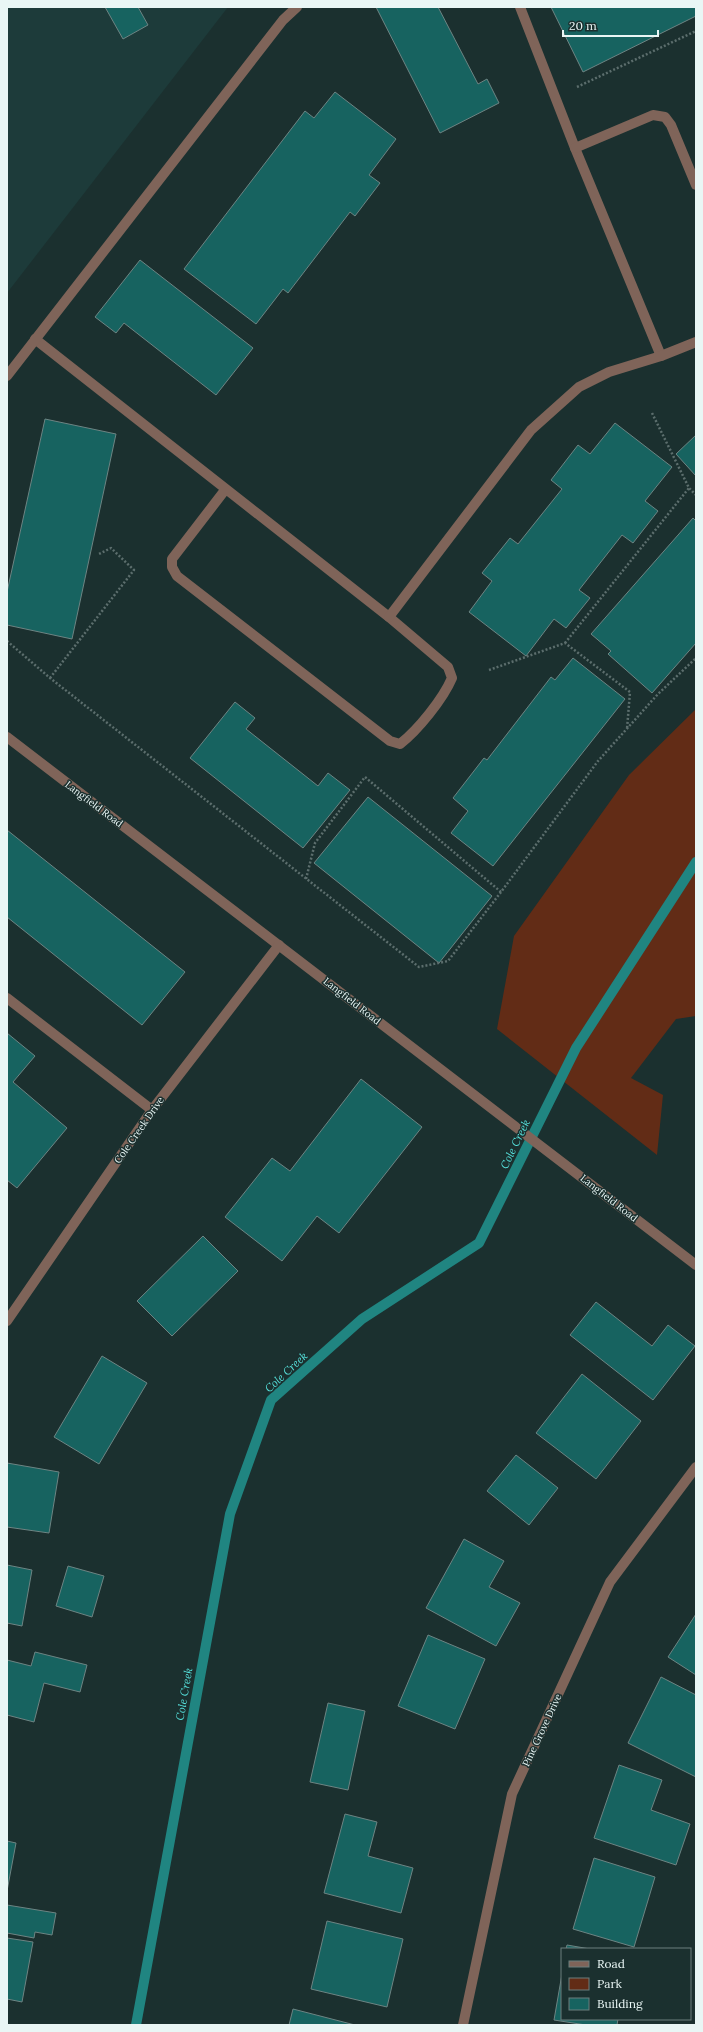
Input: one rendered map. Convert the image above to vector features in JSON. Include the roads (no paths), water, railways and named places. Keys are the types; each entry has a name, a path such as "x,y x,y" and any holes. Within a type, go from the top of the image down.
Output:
{"street":[{"path":"7,376 283,20 297,7"},
{"path":"520,7 575,148 661,356"},
{"path":"575,148 653,115 664,117 671,126 696,185"},
{"path":"35,339 225,490 389,617 448,667 452,678 447,690 409,737 400,744 390,741 177,576 172,567 172,560 225,490"},
{"path":"389,617 531,430 556,406 579,387 609,372 661,356 696,342"},
{"name":"Langfield Road","path":"7,737 696,1265"},
{"name":"Cole Creek Drive","path":"7,1321 20,1299 152,1110 280,945"},
{"path":"7,998 152,1110"},
{"name":"Pine Grove Drive","path":"463,2025 512,1794 610,1582 696,1467"}],"waterway":[{"name":"Cole Creek","path":"136,2025 230,1514 271,1400 362,1319 479,1243 576,1048 696,862"}]}
